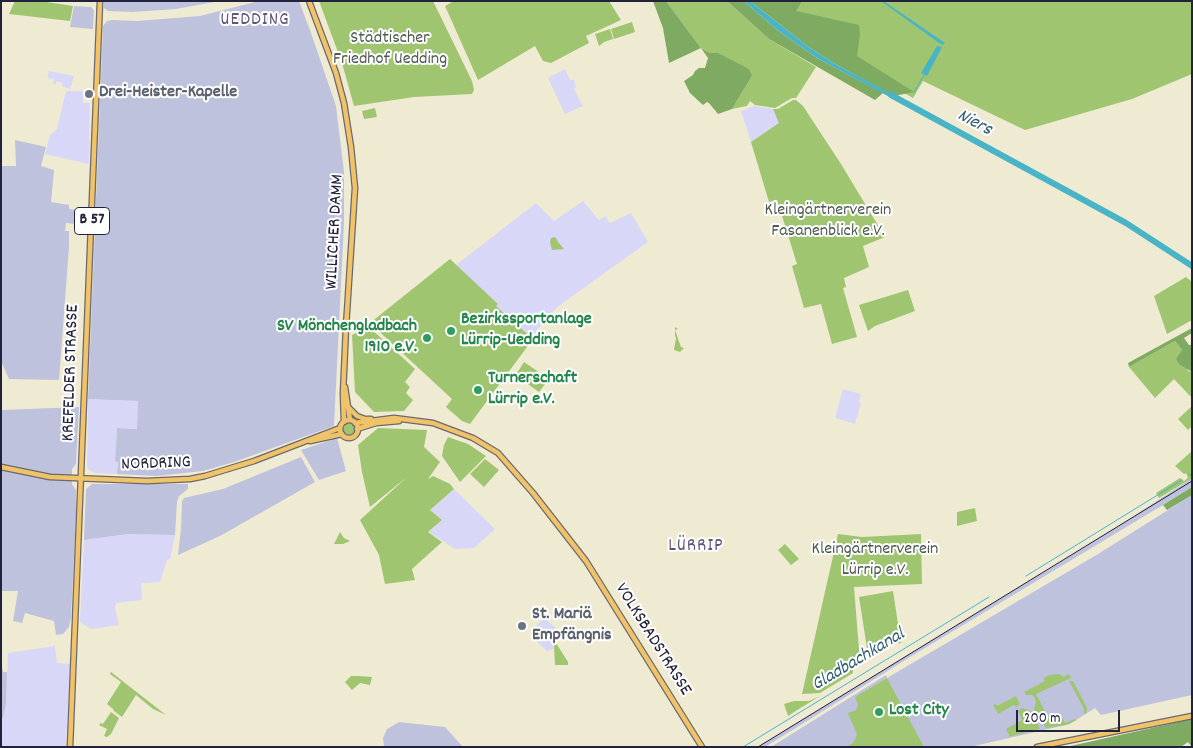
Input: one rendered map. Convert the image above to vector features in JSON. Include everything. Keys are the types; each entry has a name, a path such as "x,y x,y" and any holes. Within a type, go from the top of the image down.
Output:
{"main road":[{"name":"KREFELDER STRASSE","path":"70,747 100,1"},
{"name":"WILLICHER DAMM","path":"309,1 336,73 344,103 355,188 348,278 344,422"},
{"name":"WILLICHER DAMM","path":"344,381 347,406 353,422"},
{"path":"347,406 359,418 406,420"},
{"path":"353,422 357,429 356,434 352,437 346,437 342,434 340,428 344,422 353,422 361,423 380,419"},
{"path":"357,429 376,423 406,420"},
{"name":"VOLKSBADSTRASSE","path":"406,420 433,423 453,429 473,438 498,454 533,493 586,561 702,747"},
{"name":"NORDRING","path":"1,467 50,477 147,481 190,479 230,469 340,428"},
{"name":"NORDRING","path":"306,442 342,434"},
{"path":"1037,747 1192,716"}],"shaded area":[{"path":"104,1 220,1 176,9 133,12 108,11 104,8"},
{"path":"259,1 299,1 336,106 344,172 344,223 334,426 234,462 203,471 156,476 117,474 118,462 115,461 117,428 137,429 138,401 88,399 103,26 107,21 112,20 137,21 200,16"},
{"path":"74,6 91,7 94,10 93,29 70,27"},
{"path":"565,69 570,80 574,80 576,87 574,89 583,106 565,114 548,78"},
{"path":"49,71 74,76 70,89 62,86 62,82 57,81 55,85 53,84 54,79 47,78"},
{"path":"66,91 83,91 83,103 90,103 89,164 45,154 50,135 57,129"},
{"path":"755,106 773,109 780,123 751,142 741,111"},
{"path":"15,140 46,147 41,166 54,170 51,202 69,205 69,209 86,212 86,225 66,223 65,231 69,231 69,247 59,380 9,379 1,361 1,166 16,166"},
{"path":"583,201 599,220 605,216 610,223 631,213 648,242 560,305 548,316 531,338 456,265 536,203 554,221"},
{"path":"843,389 861,394 859,402 861,403 855,424 835,418"},
{"path":"88,399 138,401 137,429 117,428 115,461 118,461 117,474 95,473 88,469"},
{"path":"79,407 76,464 72,469 72,484 76,490 76,515 71,617 69,627 63,634 56,635 54,621 25,613 22,623 13,621 18,591 1,591 1,410"},
{"path":"337,438 346,471 319,480 301,450"},
{"path":"301,457 315,482 220,536 178,555 182,501 184,498 223,489"},
{"path":"1192,478 1192,487 1163,505 915,654 765,747 757,747 1117,527"},
{"path":"92,484 188,484 188,489 179,496 177,502 175,535 128,534 84,540 86,489"},
{"path":"454,489 495,529 474,548 455,549 429,532 442,520 430,510"},
{"path":"1192,495 1192,695 1101,715 1095,708 1070,724 970,747 771,747 886,675 887,678 1098,554"},
{"path":"128,534 175,535 170,559 167,560 160,582 141,583 142,600 116,603 115,608 119,625 91,629 80,622 84,540"},
{"path":"544,617 563,635 554,645 554,649 547,651 536,641 540,636 533,630"},
{"path":"55,646 57,663 70,664 66,747 1,747 1,718 3,718 6,704 8,653"},
{"path":"1,661 3,672 7,672 6,704 3,718 1,718"},
{"path":"399,722 445,727 463,747 384,747 383,738 387,729"}],"green space":[{"path":"15,1 40,1 73,6 70,21 9,14"},
{"name":"Städtischer Friedhof Uedding","path":"319,1 433,1 472,81 474,90 472,94 414,97 354,106 342,63"},
{"name":"Städtischer Friedhof Uedding","path":"454,1 609,1 621,20 586,36 589,43 551,63 543,61 535,46 478,80 445,6"},
{"path":"653,1 666,1 701,48 669,63 663,28"},
{"path":"666,1 727,1 769,39 816,67 796,98 792,98 775,108 755,105 750,101 747,106 732,109 752,76 718,53 710,53 701,48"},
{"path":"727,1 744,1 776,29 817,58 883,93 875,100 769,39"},
{"path":"750,1 802,1 796,11 859,25 860,35 857,56 914,92 894,96 837,65 810,48"},
{"path":"764,1 1192,1 1192,74 1132,99 1025,130 923,81 913,98 838,55"},
{"path":"632,22 635,32 614,39 611,29"},
{"path":"610,29 613,39 599,46 595,34"},
{"path":"701,48 710,53 718,53 749,69 752,76 732,109 718,114 709,103 707,102 703,105 690,93 684,81 699,68 705,68 708,58"},
{"name":"Kleingärtnerverein Fasanenblick e.V.","path":"796,100 803,106 885,237 863,246 869,267 844,278 846,287 843,288 857,337 832,344 821,304 804,308 792,266 797,264 777,200 769,202 751,142 779,123 773,109 778,109"},
{"path":"375,108 377,117 364,119 362,111"},
{"path":"555,237 564,249 552,250 550,242 551,238"},
{"name":"Bezirkssportanlage Lürrip-Uedding","path":"450,259 498,304 496,306 533,339 470,424 462,421 446,407 452,399 370,323"},
{"path":"1186,277 1192,282 1192,320 1167,334 1154,296"},
{"path":"908,290 915,311 875,326 868,331 859,305"},
{"path":"369,327 415,369 405,382 410,387 406,393 413,400 404,411 374,412 355,392 352,335"},
{"path":"1192,328 1192,333 1184,338 1189,345 1192,345 1192,372 1179,364 1176,359 1182,350 1175,341 1129,367 1128,363"},
{"path":"675,330 681,347 684,348 680,352 674,350"},
{"path":"1175,341 1182,350 1188,371 1192,372 1192,398 1174,379 1155,398 1129,367"},
{"path":"524,362 549,379 539,392 522,380 523,378 517,373"},
{"path":"1192,406 1192,426 1188,430 1178,419"},
{"path":"349,423 355,429 349,435 343,429"},
{"path":"378,428 427,430 424,447 440,462 428,479 433,476 450,484 454,489 430,510 442,520 428,532 442,542 412,569 415,580 385,584 379,555 360,520 407,477 370,507 358,445"},
{"path":"448,437 468,444 486,456 460,482 442,456"},
{"path":"1192,451 1192,478 1159,498 1156,493 1180,478 1184,481 1188,478 1186,473 1184,474 1175,466"},
{"path":"485,459 499,470 484,487 470,474"},
{"path":"1192,487 1192,495 1167,510 1163,505"},
{"path":"975,508 977,521 957,526 957,512"},
{"path":"340,532 344,538 350,541 343,544 334,544"},
{"name":"Kleingärtnerverein Lürrip e.V.","path":"838,534 862,537 921,534 922,584 854,587 860,662 853,664 853,673 820,693 802,694"},
{"path":"785,544 799,559 791,565 778,550"},
{"path":"893,591 901,643 867,648 859,597"},
{"path":"556,643 568,665 555,665 554,645"},
{"path":"111,672 166,715 153,709 136,695 122,717 114,711 107,704 121,682 110,674"},
{"path":"1059,674 1064,677 1069,674 1071,678 1036,694 1050,721 1061,716 1065,723 1077,720 1066,725 1046,728 1034,709 1035,698 1032,695 1026,695 1024,692 1045,681 1043,678"},
{"path":"351,676 372,677 370,685 360,683 352,690 345,682"},
{"name":"Lost City","path":"887,678 924,747 846,747 853,743 857,735 848,713 856,710 858,705 855,697"},
{"path":"1069,681 1073,681 1087,708 1086,714 1084,713 1084,709"},
{"path":"820,696 788,716 784,704 794,701 809,701"},
{"path":"1016,696 1020,704 1016,707 1014,705 998,714 993,705 996,704 997,706"},
{"path":"1022,708 1031,711 1040,729 1008,737 1006,729 1022,720 1018,711"},
{"path":"111,712 119,718 111,734 107,737 104,736 107,729 99,725 103,724"},
{"path":"1192,719 1192,747 1188,742 1181,747 1066,747"}],"water":[{"path":"744,1 750,1 810,48 837,65 899,98 897,101 817,58 776,29"},
{"path":"881,1 945,43 943,45 939,43"},
{"path":"937,46 942,47 927,76 921,73"}],"waterway":[{"path":"914,92 924,75"},
{"name":"Niers","path":"891,95 1126,223 1192,266"},
{"name":"Gladbachkanal","path":"1026,576 1182,480"},
{"name":"Gladbachkanal","path":"743,747 989,597"}],"railway":[{"path":"758,747 1192,481"}],"place":[{"name":"Drei-Heister-Kapelle","path":"89,94"},
{"name":"Bezirkssportanlage Lürrip-Uedding","path":"451,331"},
{"name":"SV Mönchengladbach 1910 e.V.","path":"427,338"},
{"name":"Turnerschaft Lürrip e.V.","path":"478,390"},
{"name":"St. Mariä Empfängnis","path":"522,626"},
{"name":"Lost City","path":"879,712"}],"district":[{"name":"UEDDING","path":"255,21"},
{"name":"LÜRRIP","path":"696,547"}]}
